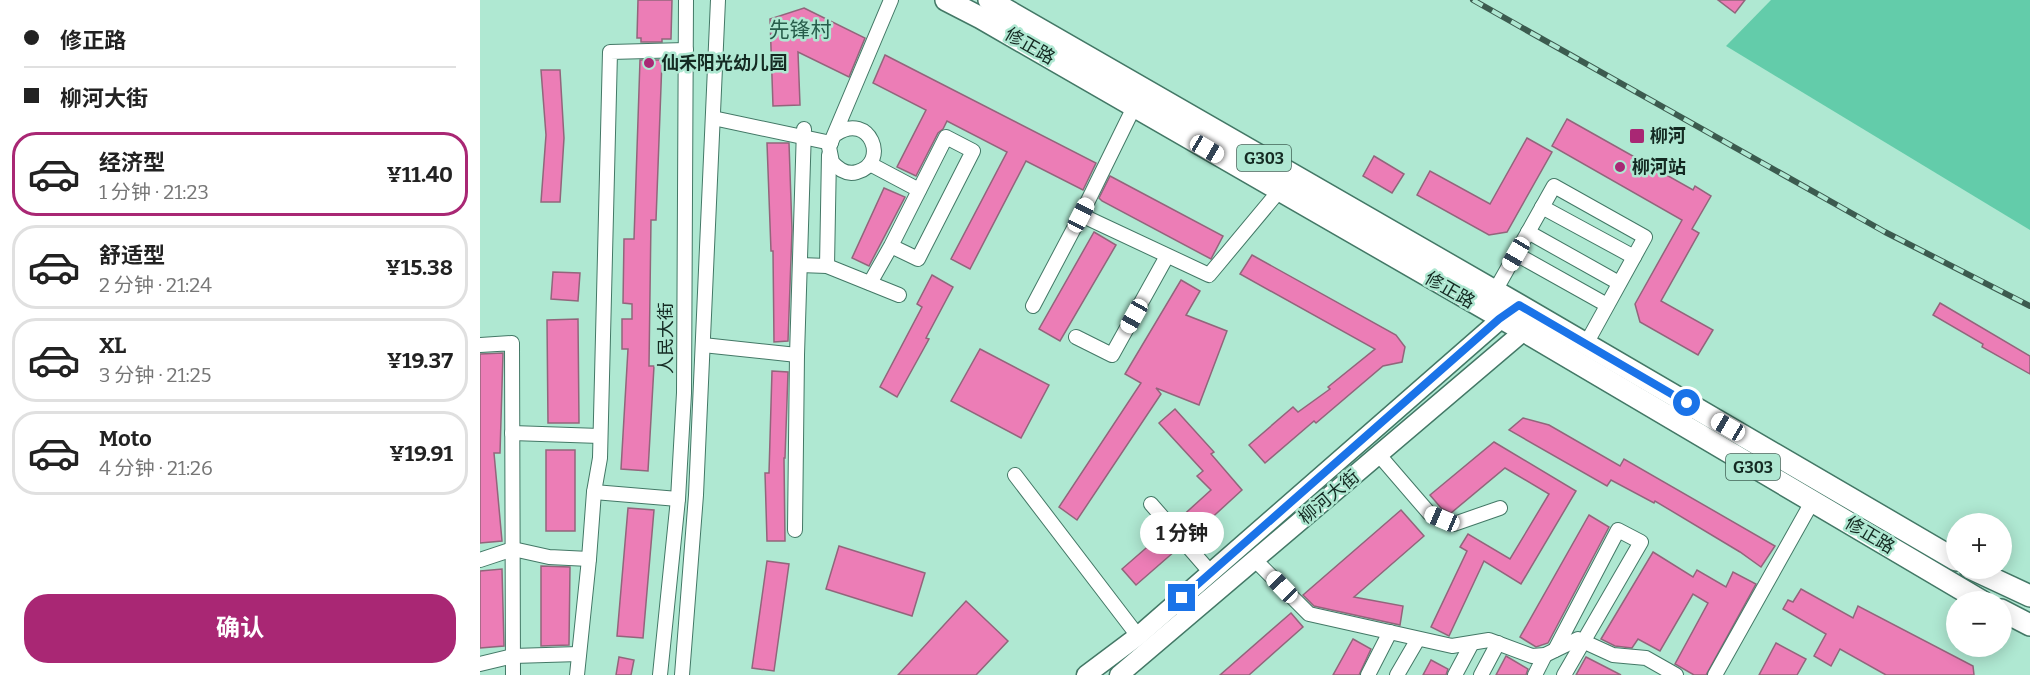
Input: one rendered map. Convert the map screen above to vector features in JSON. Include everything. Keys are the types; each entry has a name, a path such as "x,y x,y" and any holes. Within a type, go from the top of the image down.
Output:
{"highway":[{"name":"修正路","path":"946,0 981,18 1499,319 1531,324 1586,344 1946,554"},
{"name":"修正路","path":"989,0 1519,305 1531,324 1812,502 1964,591"},
{"path":"1994,579 2030,596"},
{"path":"2012,616 2030,625"}],"main road":[{"name":"柳河大街","path":"1086,675 1138,636 1499,319 1519,305"},
{"name":"柳河大街","path":"1119,675 1531,324"}],"street":[{"name":"人民大街","path":"660,675 678,499 684,393 686,0"},
{"name":"人民大街","path":"682,675 696,495 718,0"},
{"path":"827,266 832,144 891,0"},
{"path":"577,675 594,492 600,458 610,52 686,50"},
{"path":"1033,306 1134,107"},
{"path":"712,118 804,133 832,144"},
{"path":"850,128 864,132 873,143 874,151 870,164 861,171 845,172 832,162 832,144 850,128"},
{"path":"795,530 797,355 804,133"},
{"path":"870,283 946,137 973,151 918,259 891,246"},
{"path":"870,164 919,190"},
{"path":"1495,291 1554,186 1646,237 1586,344"},
{"path":"1081,215 1209,275 1279,191"},
{"path":"1542,207 1634,257"},
{"path":"1528,232 1620,283"},
{"path":"1516,254 1607,305"},
{"path":"1076,337 1112,356 1167,256"},
{"path":"800,266 827,266 899,295"},
{"path":"480,345 512,343 513,675"},
{"path":"703,345 797,355"},
{"path":"512,433 600,435"},
{"path":"1379,454 1429,513 1454,524 1500,508"},
{"path":"1015,475 1138,636"},
{"path":"594,492 678,499"},
{"path":"1715,675 1812,502"},
{"path":"1151,504 1211,573"},
{"path":"1535,675 1618,530 1641,542 1564,675"},
{"path":"480,560 513,549 549,557 589,559"},
{"path":"1255,560 1309,614 1452,646 1489,640 1532,656 1550,652 1578,639 1613,655 1646,658 1676,675"},
{"path":"1368,675 1390,632"},
{"path":"1397,675 1418,639"},
{"path":"1455,675 1472,643"},
{"path":"1481,675 1498,643"},
{"path":"480,664 513,656 579,654"}],"green space":[{"path":"1771,0 2030,0 2030,230 1726,46"}],"building":[{"path":"638,0 672,0 671,39 662,39 662,42 641,42 641,38 637,38"},
{"path":"1718,0 1745,0 1735,13"},
{"path":"804,8 865,38 849,77 798,52 800,105 773,106 770,19"},
{"path":"885,55 1096,163 1083,190 1026,161 970,269 951,259 1007,152 947,121 938,133 916,176 897,167 926,110 873,83"},
{"path":"640,60 662,60 656,220 651,220 649,366 654,366 648,471 621,469 628,349 622,349 622,319 632,319 632,304 623,303 624,239 634,239"},
{"path":"541,70 560,70 564,138 560,202 541,202 546,135"},
{"path":"1567,119 1693,190 1695,186 1711,196 1692,229 1699,233 1661,301 1713,330 1698,355 1640,322 1635,304 1682,220 1552,146"},
{"path":"1527,138 1552,152 1507,232 1489,235 1417,195 1430,171 1490,204"},
{"path":"767,143 789,143 792,230 788,341 774,342 773,251 771,251"},
{"path":"1374,156 1404,174 1392,193 1363,176"},
{"path":"1110,176 1223,236 1211,259 1102,201 1099,198"},
{"path":"884,188 905,197 869,266 852,258"},
{"path":"1094,232 1116,245 1060,341 1039,329"},
{"path":"1252,255 1396,335 1405,347 1402,362 1383,366 1265,463 1249,445 1293,407 1298,412 1330,389 1328,387 1375,349 1240,274"},
{"path":"553,272 580,273 578,301 551,299"},
{"path":"932,275 953,287 926,338 929,339 897,397 880,387 922,307 917,304"},
{"path":"1181,280 1200,291 1186,315 1227,331 1199,405 1156,388 1161,394 1077,520 1059,507 1141,383 1125,374"},
{"path":"1940,303 2030,356 2030,374 1982,347 1983,344 1933,315"},
{"path":"578,319 579,423 548,423 547,320"},
{"path":"980,349 1049,385 1021,438 951,401"},
{"path":"503,353 500,453 494,453 502,541 480,543 480,354"},
{"path":"772,371 788,372 784,458 785,541 767,541 765,473 769,473"},
{"path":"1175,409 1214,452 1211,454 1242,490 1193,535 1179,519 1211,490 1197,476 1203,471 1159,423"},
{"path":"1523,418 1549,425 1620,466 1624,459 1775,546 1761,567 1655,501 1654,503 1611,480 1607,486 1509,430"},
{"path":"1494,442 1576,491 1521,584 1484,561 1449,636 1431,627 1467,551 1460,547 1468,534 1510,559 1549,494 1505,468 1451,513 1441,508 1430,495"},
{"path":"546,450 575,450 575,531 546,531"},
{"path":"628,508 654,510 643,638 617,636"},
{"path":"1401,510 1424,536 1354,597 1403,606 1400,625 1314,606 1303,595"},
{"path":"1589,515 1609,527 1548,643 1536,647 1520,637"},
{"path":"1161,535 1175,551 1136,585 1122,569"},
{"path":"839,546 925,573 912,616 826,589"},
{"path":"1653,552 1693,577 1697,570 1726,587 1733,572 1756,584 1706,675 1694,675 1675,664 1708,603 1693,594 1660,651 1638,639 1632,648 1615,646 1601,639"},
{"path":"767,561 789,564 774,671 752,668"},
{"path":"541,566 570,567 569,645 541,646"},
{"path":"502,569 504,646 480,648 480,571"},
{"path":"1801,589 1853,618 1858,606 1946,652 1946,657 1956,657 1973,666 1974,675 1886,675 1840,649 1831,666 1814,656 1826,634 1783,609 1788,600 1793,602"},
{"path":"966,601 1008,641 976,675 898,675"},
{"path":"1291,613 1303,627 1249,675 1220,675"},
{"path":"1353,639 1371,649 1359,675 1333,675"},
{"path":"1776,643 1806,659 1797,675 1759,675"},
{"path":"1506,656 1528,669 1526,675 1496,675"},
{"path":"619,657 634,660 631,675 616,675"},
{"path":"1586,657 1621,675 1576,675"},
{"path":"1431,660 1448,669 1446,675 1423,675"}],"railway":[{"path":"1473,0 1885,232 2030,306"}],"place":[{"name":"仙禾阳光幼儿园","path":"649,63"},
{"name":"柳河","path":"1637,136"},
{"name":"柳河站","path":"1620,167"}],"district":[{"name":"先锋村","path":"800,30"}],"route":[{"path":"1182,598 1499,319 1519,305 1687,403"}]}
